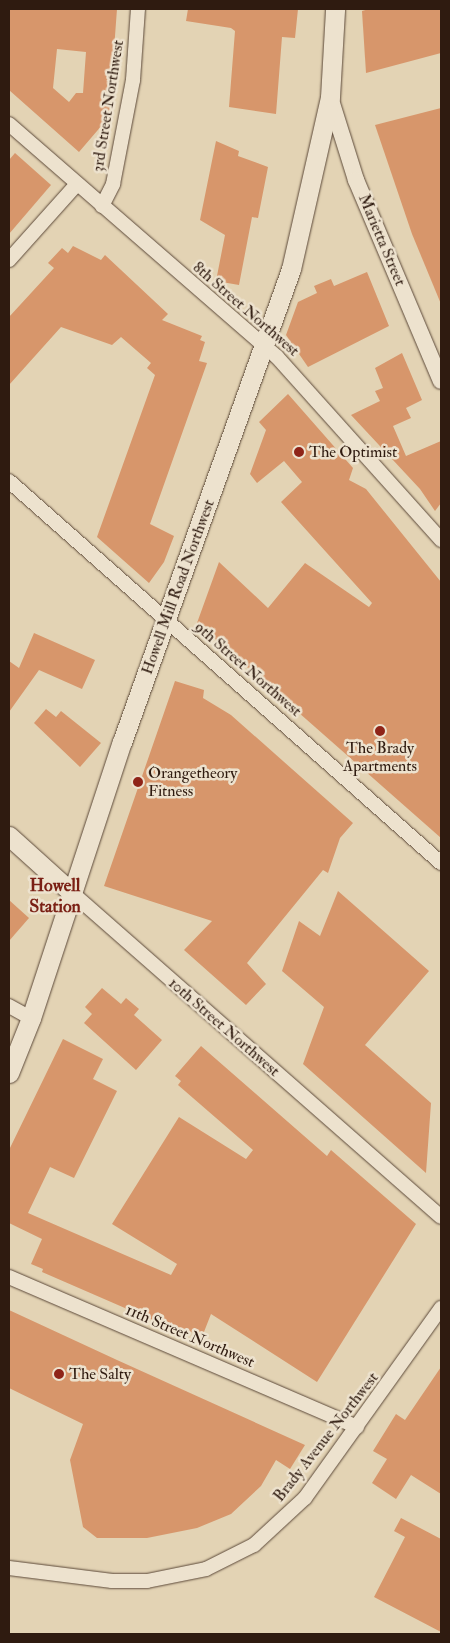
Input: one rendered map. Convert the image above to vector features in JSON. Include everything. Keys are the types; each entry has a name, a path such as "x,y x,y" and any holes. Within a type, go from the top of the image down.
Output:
{"main road":[{"name":"Howell Mill Road Northwest","path":"9,1073 31,1018 71,892 264,347 305,216 330,97 335,9"},
{"name":"10th Street Northwest","path":"9,836 71,892"}],"street":[{"name":"3rd Street Northwest","path":"102,206 113,184 133,80 138,9"},
{"name":"Marietta Street","path":"330,97 356,180 441,381"},
{"name":"8th Street Northwest","path":"9,124 283,363 441,540"},
{"path":"9,260 77,184"},
{"name":"9th Street Northwest","path":"9,481 441,863"},
{"name":"10th Street Northwest","path":"71,892 441,1217"},
{"path":"9,1006 31,1018"},
{"name":"11th Street Northwest","path":"9,1277 357,1427"},
{"name":"Brady Avenue Northwest","path":"9,1568 112,1581 147,1581 206,1568 254,1544 275,1528 304,1498 441,1308"}],"building":[{"path":"9,9 117,9 109,117 79,152 9,90","holes":["57,49 86,52 83,93 76,93 69,102 53,88"]},
{"path":"188,9 298,9 295,38 282,37 276,114 229,107 235,31 231,28 186,21"},
{"path":"369,9 441,9 441,53 366,73 362,11"},
{"path":"441,108 441,304 412,234 375,125"},
{"path":"216,141 239,151 238,156 268,167 258,218 252,217 239,285 216,281 225,235 200,220"},
{"path":"15,153 51,185 9,234 9,160"},
{"path":"73,246 101,260 105,255 168,314 162,320 202,336 200,340 205,342 199,361 207,363 150,524 174,536 164,562 149,583 97,537 155,375 147,368 151,363 121,337 112,345 61,327 9,385 9,317 54,268 48,263 62,248 68,253"},
{"path":"367,272 389,326 308,367 286,335 298,302 317,293 314,286 331,279 334,286"},
{"path":"402,353 422,400 406,408 411,418 393,426 406,456 441,441 441,503 435,511 420,489 351,415 380,401 375,391 383,388 375,368"},
{"name":"The Brady Apartments","path":"288,394 353,468 349,480 366,489 441,582 441,838 197,623 219,562 268,608 305,563 369,607 372,603 281,502 302,482 284,461 257,483 250,474 266,430 259,422"},
{"path":"34,633 95,660 82,689 39,670 9,712 9,661 19,668"},
{"path":"175,681 204,690 203,698 231,715 353,823 340,838 328,873 323,870 247,963 266,984 246,1005 184,950 212,921 104,886"},
{"path":"46,709 56,717 61,711 101,743 80,767 34,723"},
{"path":"338,891 429,971 365,1045 431,1103 426,1173 303,1064 324,1007 282,971 299,921 320,936"},
{"path":"9,900 29,918 9,941"},
{"path":"102,988 121,1004 126,998 139,1009 134,1015 162,1040 136,1070 84,1023 92,1014 85,1007"},
{"path":"63,1039 103,1059 93,1079 117,1091 74,1178 50,1167 28,1213 171,1275 177,1264 112,1224 179,1117 246,1159 253,1150 178,1085 181,1081 175,1076 201,1046 327,1156 331,1150 416,1224 317,1382 211,1314 202,1337 189,1331 187,1335 42,1272 43,1269 31,1264 42,1239 9,1223 9,1150"},
{"path":"9,1310 305,1445 290,1469 276,1460 261,1486 231,1514 197,1528 147,1538 97,1538 83,1527 70,1460 83,1424 9,1388"},
{"path":"441,1367 441,1494 411,1475 396,1499 372,1483 387,1459 373,1451 396,1414 405,1420"},
{"path":"401,1518 441,1539 441,1632 374,1597 405,1537 394,1531"}],"place":[{"name":"The Optimist","path":"299,452"},
{"name":"The Brady Apartments","path":"380,731"},
{"name":"Orangetheory Fitness","path":"138,782"},
{"name":"The Salty","path":"59,1374"}],"district":[{"name":"Howell Station","path":"55,898"}]}
